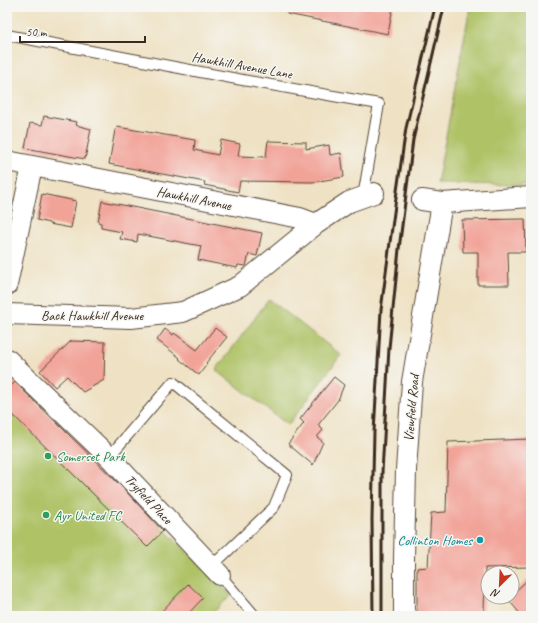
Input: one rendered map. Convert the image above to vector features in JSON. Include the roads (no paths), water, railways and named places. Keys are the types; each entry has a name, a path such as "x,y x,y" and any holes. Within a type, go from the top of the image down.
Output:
{"street":[{"name":"Hawkhill Avenue","path":"7,161 300,218 316,224"},
{"path":"7,285 32,166"},
{"path":"316,224 349,202 368,195"},
{"path":"422,200 442,203 531,197"},
{"name":"Viewfield Road","path":"404,616 406,470 412,382 442,203"},
{"name":"Back Hawkhill Avenue","path":"7,314 131,318 183,312 240,286 316,224"},
{"name":"Tryfield Place","path":"7,359 109,457 216,570"}],"lane":[{"name":"Hawkhill Avenue Lane","path":"7,35 237,79 379,104 368,195"},
{"path":"109,457 173,382 287,475 274,507 216,570 256,616"}],"railway":[{"path":"373,616 372,519 374,432 381,310 406,128 435,7"},
{"path":"382,616 382,473 389,348 399,249 413,140 444,7"}],"place":[{"name":"Somerset Park","path":"48,456"},
{"name":"Ayr United FC","path":"46,515"},
{"name":"Collinton Homes","path":"480,540"}]}
